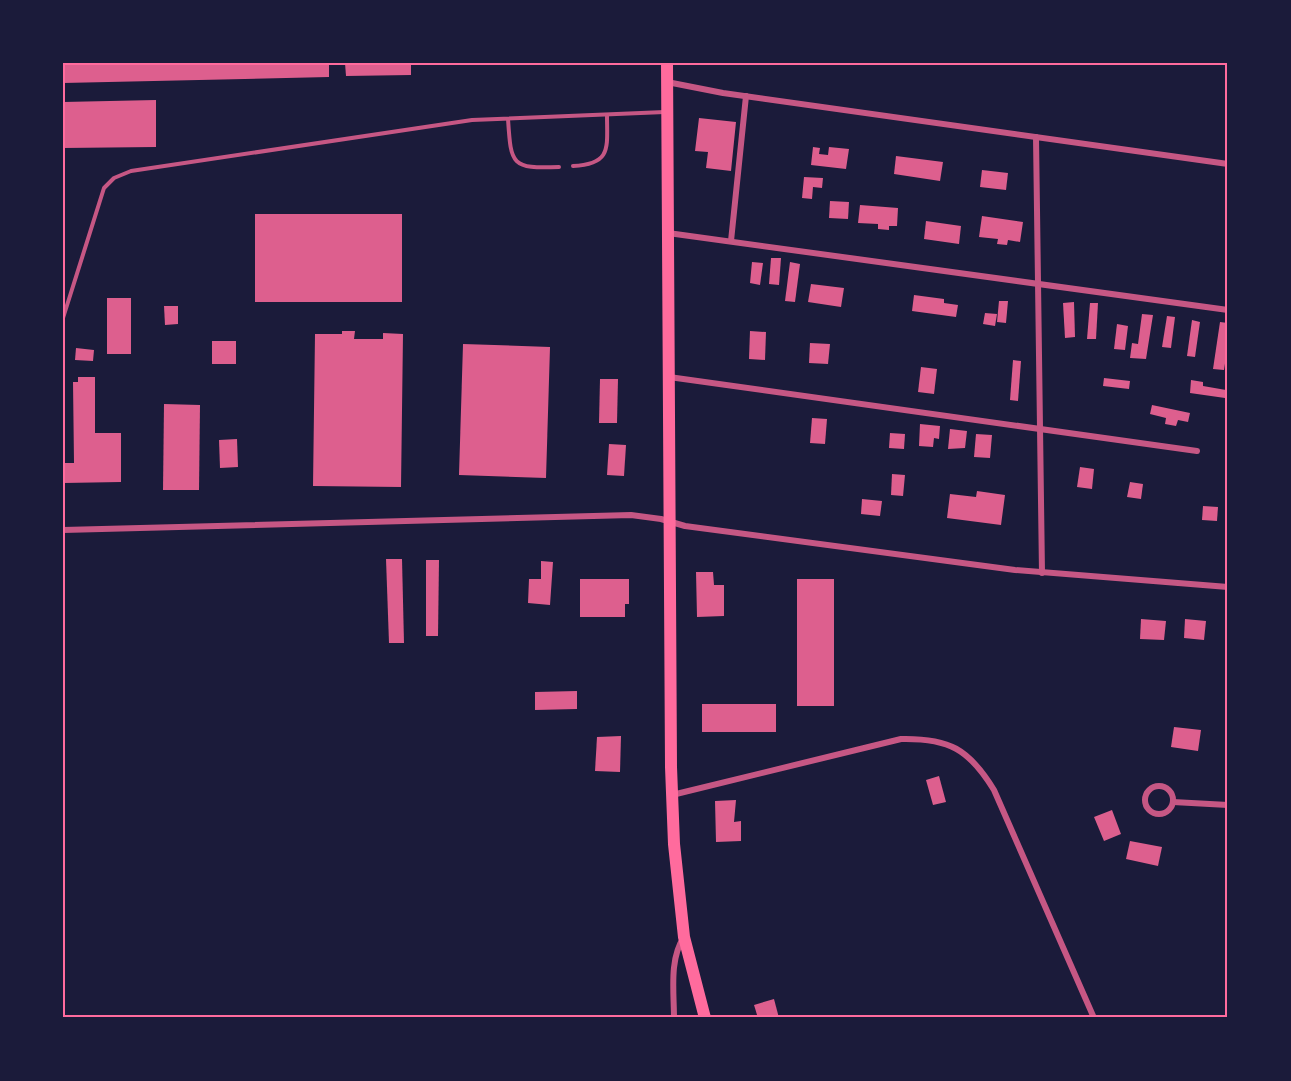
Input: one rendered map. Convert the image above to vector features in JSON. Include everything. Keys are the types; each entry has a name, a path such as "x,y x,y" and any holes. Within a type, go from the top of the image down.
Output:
{"main road":[{"path":"667,63 672,795 674,844 684,937 705,1018"}],"street":[{"path":"667,81 746,96 1228,164"},
{"path":"731,241 746,96"},
{"path":"1036,137 1042,573"},
{"path":"668,233 1228,310"},
{"path":"669,377 1197,451"},
{"path":"63,530 631,515 670,521 685,526 1042,573 1228,587"},
{"path":"672,795 901,739 943,742 960,749 969,756 994,790 1094,1018"},
{"path":"1161,786 1170,791 1173,802 1167,813 1155,814 1147,809 1144,798 1150,789 1161,786"},
{"path":"1173,802 1228,805"},
{"path":"674,1018 675,959 678,946 684,937"}],"lane":[{"path":"63,318 104,188 114,178 131,171 472,120 667,112"},
{"path":"573,166 595,164 602,159 607,142 607,115"},
{"path":"508,119 510,150 513,159 520,165 536,168 559,167"}],"building":[{"path":"63,63 329,63 329,77 63,83"},
{"path":"345,63 411,63 411,75 346,76"},
{"path":"156,100 156,147 63,148 63,102"},
{"path":"699,118 736,122 731,171 706,168 708,152 695,151"},
{"path":"813,147 820,148 819,154 828,155 829,147 849,149 846,169 811,165"},
{"path":"896,156 943,162 940,181 894,174"},
{"path":"982,170 1008,173 1006,190 980,187"},
{"path":"804,177 823,178 822,188 813,187 812,199 802,198"},
{"path":"830,201 849,202 848,219 829,218"},
{"path":"860,205 898,208 897,226 889,226 889,230 878,229 878,224 858,223"},
{"path":"255,214 402,214 402,302 255,302"},
{"path":"982,216 1023,222 1020,242 1008,240 1007,245 997,244 998,239 979,237"},
{"path":"926,221 961,226 959,244 924,239"},
{"path":"771,258 781,258 779,285 769,284"},
{"path":"752,262 763,263 760,285 750,283"},
{"path":"790,262 800,264 795,302 785,301"},
{"path":"811,284 844,288 841,307 808,302"},
{"path":"914,295 944,299 944,303 958,305 956,317 912,311"},
{"path":"107,298 131,298 131,354 107,354"},
{"path":"999,301 1008,301 1006,323 997,322"},
{"path":"1074,302 1075,337 1065,338 1063,303"},
{"path":"1090,303 1098,303 1096,339 1087,339"},
{"path":"164,306 178,306 178,324 165,325"},
{"path":"985,313 997,314 995,326 983,324"},
{"path":"1142,314 1153,315 1146,359 1130,358 1132,343 1138,344"},
{"path":"1167,316 1175,317 1171,348 1162,347"},
{"path":"1192,320 1200,322 1195,357 1187,356"},
{"path":"1220,322 1228,323 1224,370 1213,369"},
{"path":"1117,324 1128,326 1125,350 1114,349"},
{"path":"342,331 355,331 354,339 383,339 383,333 403,334 401,487 313,486 315,334 342,334"},
{"path":"750,331 766,332 765,360 749,359"},
{"path":"212,341 236,341 236,364 212,364"},
{"path":"810,343 830,344 828,364 809,363"},
{"path":"463,344 550,347 546,478 459,475"},
{"path":"76,348 94,350 93,361 75,360"},
{"path":"1013,360 1021,361 1018,401 1010,400"},
{"path":"921,367 937,369 934,394 918,392"},
{"path":"78,377 95,377 95,433 121,433 121,482 64,483 64,463 74,463 73,382 78,382"},
{"path":"1104,378 1130,381 1129,389 1103,386"},
{"path":"600,379 618,379 617,423 599,423"},
{"path":"1191,380 1203,382 1203,386 1226,390 1225,398 1190,393"},
{"path":"164,404 200,405 199,490 163,490"},
{"path":"1152,405 1190,413 1188,422 1178,420 1176,426 1165,424 1166,418 1150,414"},
{"path":"812,418 827,419 825,444 810,443"},
{"path":"920,424 940,426 939,439 934,438 933,447 919,446"},
{"path":"950,429 967,431 965,448 948,449"},
{"path":"890,433 905,434 904,449 889,448"},
{"path":"976,434 992,435 990,458 974,457"},
{"path":"237,439 238,467 220,468 219,440"},
{"path":"609,444 626,445 624,476 607,475"},
{"path":"1080,467 1094,469 1092,489 1077,487"},
{"path":"892,474 905,475 903,496 891,495"},
{"path":"1130,482 1143,484 1141,499 1127,497"},
{"path":"977,491 1005,495 1001,525 947,518 950,494 976,497"},
{"path":"862,499 882,501 880,516 861,514"},
{"path":"1203,506 1218,507 1217,521 1202,520"},
{"path":"386,559 402,559 404,643 389,643"},
{"path":"426,560 439,560 438,636 426,636"},
{"path":"541,561 553,562 550,605 528,603 529,579 541,579"},
{"path":"696,572 713,572 714,585 724,585 724,616 697,617"},
{"path":"580,579 629,579 629,604 625,604 625,617 580,617"},
{"path":"797,579 834,579 834,706 797,706"},
{"path":"1141,619 1166,621 1164,640 1140,639"},
{"path":"1185,619 1206,621 1204,640 1184,638"},
{"path":"577,691 577,709 535,710 535,692"},
{"path":"702,704 776,704 776,732 702,732"},
{"path":"1174,727 1201,730 1198,751 1171,747"},
{"path":"621,736 620,772 595,771 597,737"},
{"path":"939,776 946,802 933,805 926,780"},
{"path":"736,800 734,822 741,821 741,841 716,842 715,801"},
{"path":"1112,810 1121,834 1104,841 1094,817"},
{"path":"1130,841 1162,847 1158,866 1126,859"},
{"path":"774,999 779,1018 758,1018 754,1005"}]}
